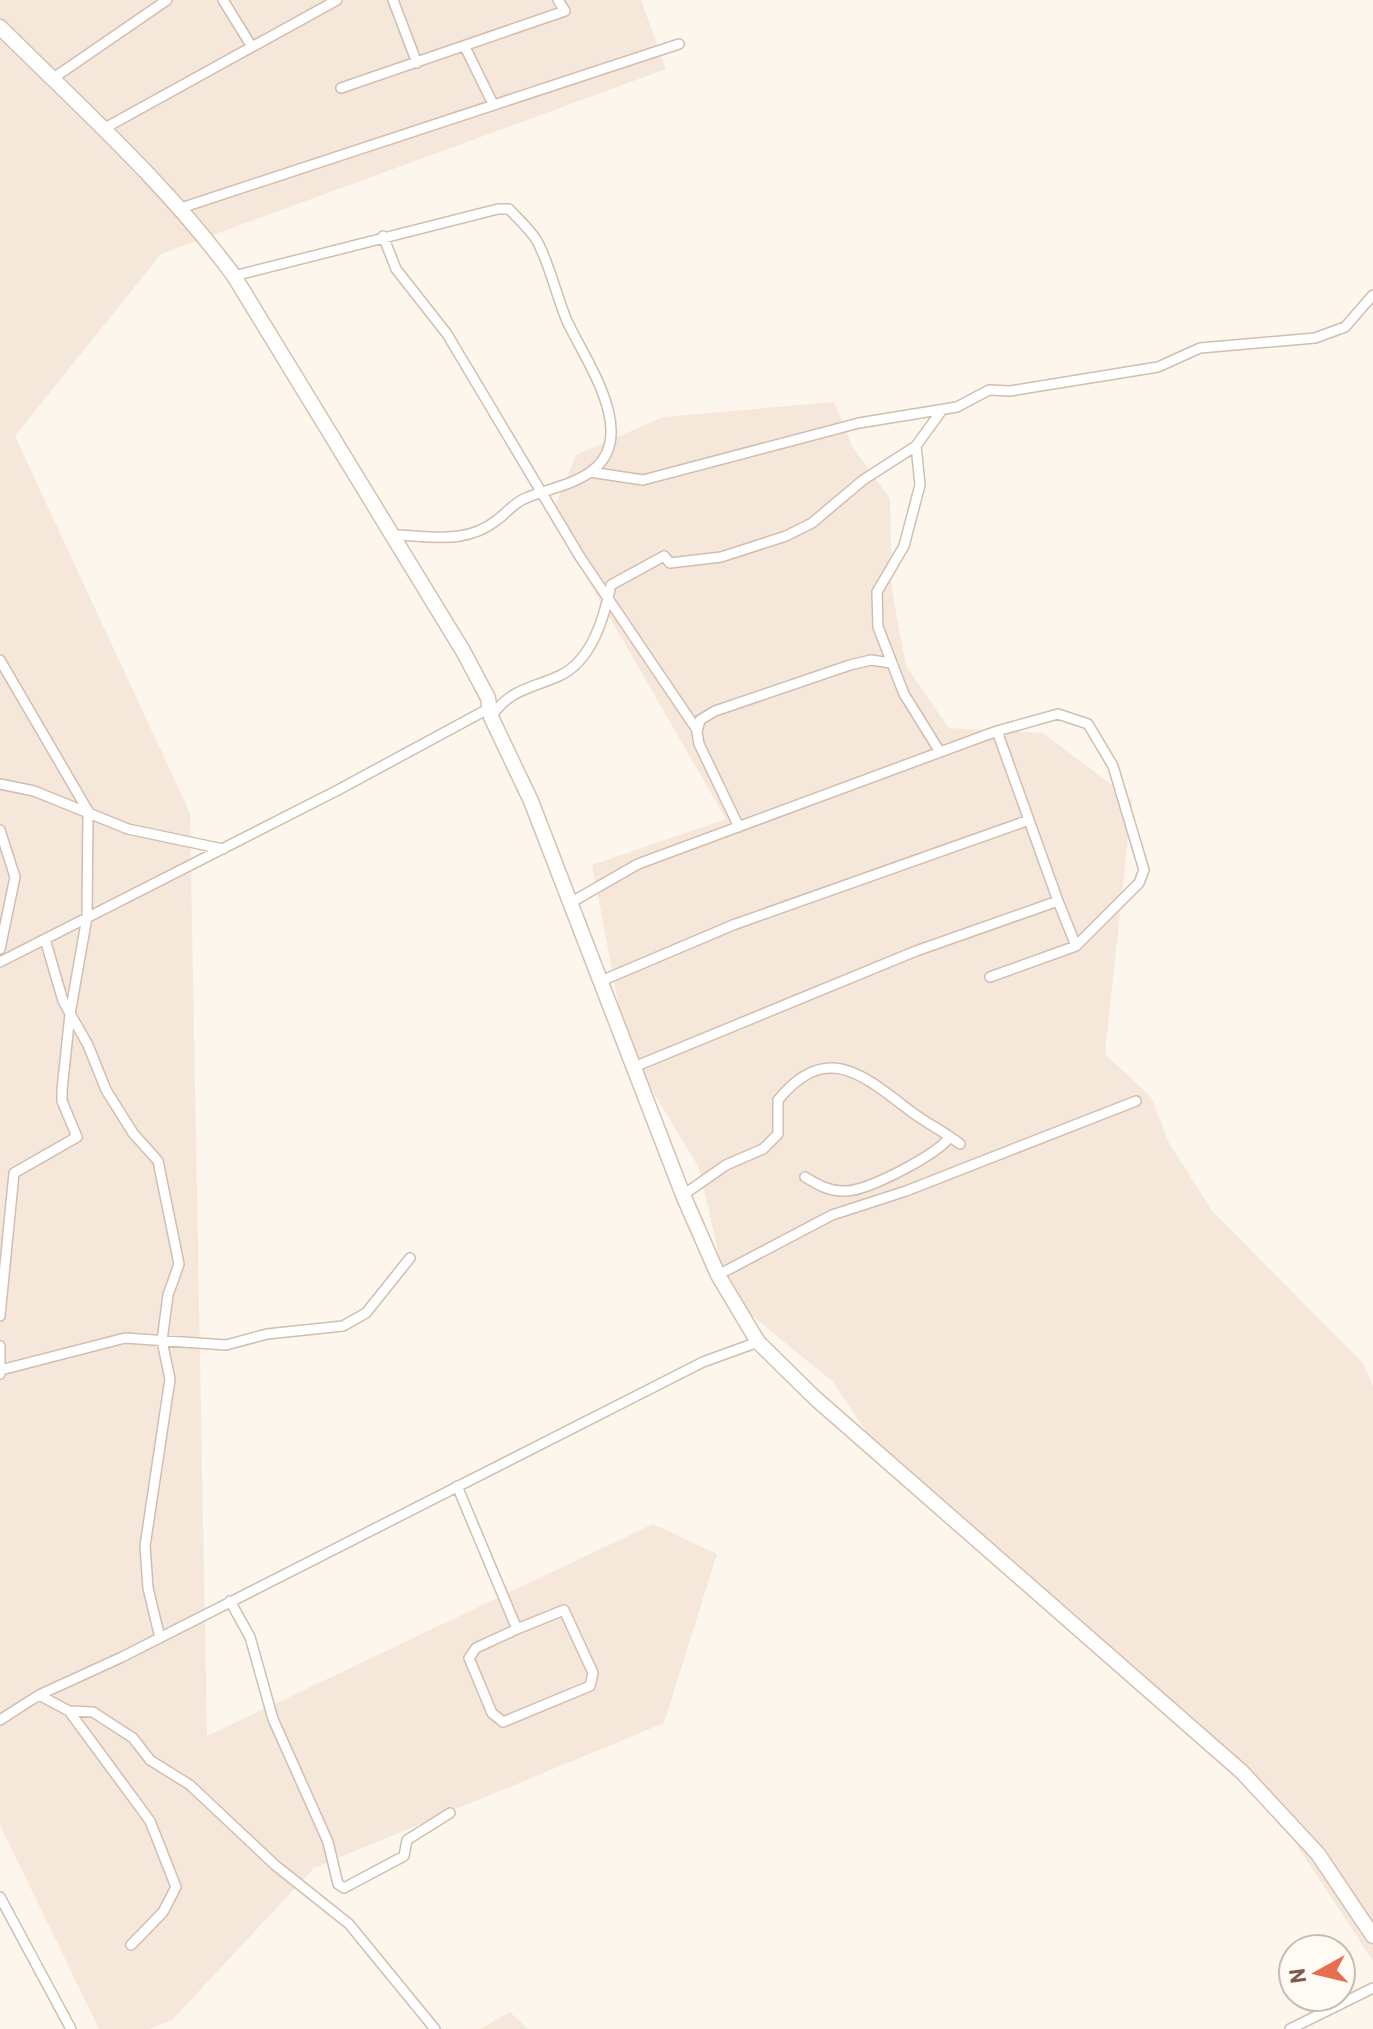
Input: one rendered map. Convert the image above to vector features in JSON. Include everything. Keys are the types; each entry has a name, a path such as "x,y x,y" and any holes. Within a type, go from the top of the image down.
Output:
{"main road":[{"path":"0,27 105,128 181,208 234,276 475,675 488,698 491,717 531,801 683,1195 718,1275 758,1342 815,1398 1242,1772 1318,1854 1373,1936"}],"street":[{"path":"52,79 167,0"},
{"path":"223,0 252,47"},
{"path":"105,128 337,0"},
{"path":"393,0 417,63"},
{"path":"341,88 565,11 558,0"},
{"path":"181,208 679,44"},
{"path":"465,47 493,104"},
{"path":"234,276 383,236 461,221 498,209 509,209 537,241 556,296 589,370 601,387 612,420 609,447 590,472 511,505 496,521 445,540 392,535"},
{"path":"383,236 396,269 447,334 608,599 697,730"},
{"path":"590,472 643,480 859,423 942,410 989,390 1010,391 1158,367 1200,348 1315,338 1345,327 1373,295"},
{"path":"0,962 486,710 491,717 504,698 563,675 582,660 611,585 664,556 670,563 710,559 786,536 812,523 863,480 916,446 942,410"},
{"path":"916,446 920,485 904,546 877,592 878,627 904,694 940,752"},
{"path":"0,660 88,811 87,917 70,1014 62,1101 77,1137 14,1173 0,1316"},
{"path":"739,827 699,744 697,730 700,720 715,711 871,660 891,663"},
{"path":"570,903 638,864 997,731 1058,714 1088,724 1113,766 1144,870 1139,883 1076,946 990,977"},
{"path":"997,731 1076,946"},
{"path":"0,784 34,791 128,829 223,849"},
{"path":"601,981 733,925 1029,820"},
{"path":"0,830 15,877 0,949"},
{"path":"634,1067 916,951 1058,901"},
{"path":"45,939 50,965 106,1090 133,1133 158,1161 179,1264 168,1295 162,1341 170,1379 145,1546 148,1588 160,1638"},
{"path":"683,1195 726,1165 763,1149 778,1134 778,1100 793,1081 820,1067 840,1068 868,1078 960,1144"},
{"path":"718,1275 832,1215 906,1191 1136,1101"},
{"path":"805,1177 824,1189 848,1191 924,1157 950,1137"},
{"path":"0,1346 1,1372 125,1338 226,1345 267,1334 343,1326 366,1313 410,1258"},
{"path":"0,1720 39,1695 160,1638 717,1355 758,1342"},
{"path":"457,1486 517,1629"},
{"path":"230,1601 250,1637 273,1719 328,1842 338,1884 344,1888 390,1867 404,1856 407,1840 450,1813"},
{"path":"564,1610 593,1680 590,1686 503,1722 492,1713 469,1658 476,1648 517,1629 564,1610"},
{"path":"39,1695 69,1711 150,1821 176,1887 163,1912 131,1945"},
{"path":"69,1711 93,1712 133,1738 150,1760 190,1785 275,1865 349,1924 435,2029"},
{"path":"0,1897 71,2029"},
{"path":"1290,2029 1373,1988"}],"shaded area":[{"path":"0,0 641,0 666,69 161,254 15,436 190,813 207,1736 653,1524 717,1554 664,1723 314,1868 172,2020 149,2029 99,2029 0,1825"},
{"path":"834,402 852,446 890,499 892,591 906,666 949,728 1043,733 1132,800 1105,1054 1151,1097 1169,1143 1213,1212 1363,1363 1373,1386 1373,1961 1264,1795 885,1459 832,1381 728,1296 699,1168 627,1049 592,865 726,819 551,516 576,455 663,417"},
{"path":"510,2012 528,2029 480,2029"}]}
